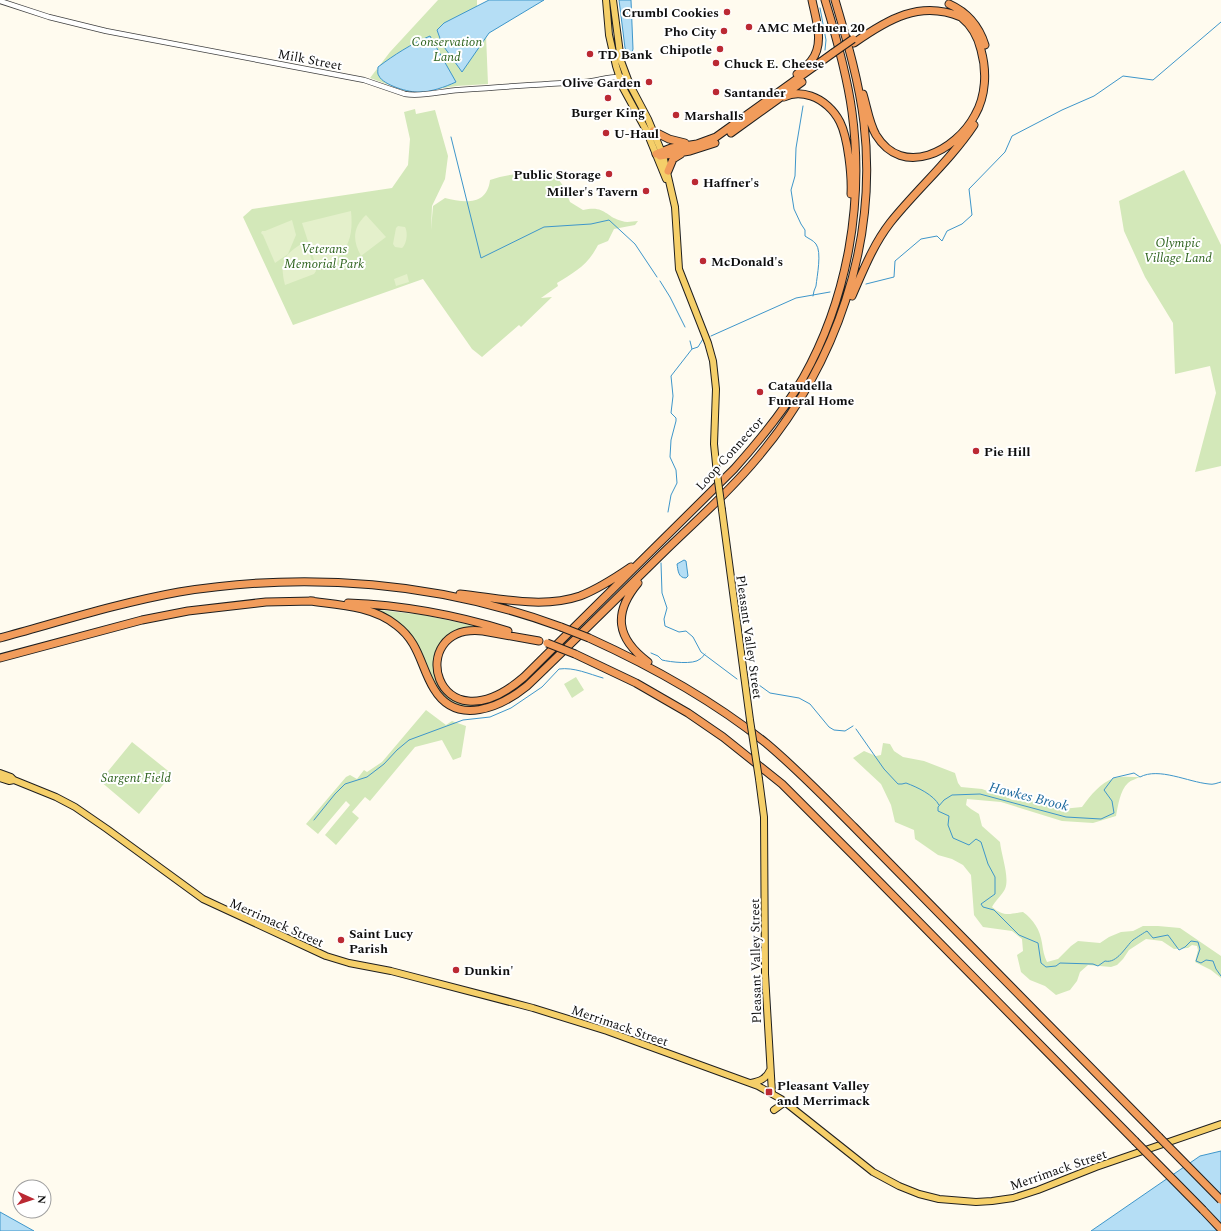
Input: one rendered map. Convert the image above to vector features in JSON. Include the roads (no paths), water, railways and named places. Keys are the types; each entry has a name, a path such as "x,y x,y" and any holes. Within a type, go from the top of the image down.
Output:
{"highway":[{"path":"768,100 815,56 819,38 812,0"},
{"name":"Loop Connector","path":"643,560 734,469 762,438 790,399 809,365 832,312 851,237 855,205 857,164 852,111 842,61 825,0"},
{"name":"Loop Connector","path":"682,534 747,470 799,403 814,377 836,331 853,278 865,208 866,177 864,126 855,69 835,0"},
{"path":"836,331 879,239 890,223 967,136 982,111 985,102 989,84 989,67 986,50 980,34 973,22 962,11 940,1"},
{"path":"660,154 671,148 710,140 721,134 854,41 901,10 915,5 935,4 952,10 962,18 971,28 979,42 984,62 985,77 978,108 971,123 947,147 928,156 914,158 892,152 875,134 855,69"},
{"path":"854,41 890,12"},
{"path":"660,154 685,152 698,149 721,140 776,101 834,55"},
{"path":"776,101 796,94 811,96 824,103 832,110 841,123 847,146 852,191 851,237"},
{"path":"653,131 675,142 696,144"},
{"path":"668,171 673,159 685,152"},
{"path":"310,601 360,609 376,614 396,624 418,650 430,680 438,694 448,704 459,709 482,709 495,706 510,698 526,686 682,534"},
{"path":"682,534 628,596 623,606 621,617 624,632 633,648 642,657 671,678 731,717 766,744 805,778 1221,1200"},
{"path":"434,593 456,593 540,602 562,600 579,596 599,587 643,560"},
{"path":"543,642 483,630 462,631 450,637 439,652 436,664 438,675 448,692 460,700 468,702 480,701 502,693 516,684 528,673 643,560"},
{"path":"0,638 144,600 178,593 232,585 283,582 334,582 396,587 434,593 503,608 589,638 642,662 671,678"},
{"path":"0,658 142,620 181,612 252,603 310,601 373,604 425,611 482,623 543,642 575,654 636,683 688,713 724,737 782,784 1221,1229"}],"main road":[{"name":"Pleasant Valley Street","path":"606,0 610,42 619,76 628,99 660,154 668,171 676,212 679,269 708,343 715,375 716,398 714,444 717,474 764,817 765,974 772,1093"},
{"name":"Pleasant Valley Street","path":"613,0 619,51 626,74 635,97 653,131 672,192"},
{"path":"0,773 11,777 14,780"},
{"path":"0,778 9,781 14,780"},
{"name":"Merrimack Street","path":"14,780 56,797 75,807 108,829 203,899 326,956 349,963 392,972 531,1007 607,1031 751,1083 772,1093 785,1102 868,1168 888,1181 926,1196 955,1201 976,1202 1005,1199 1031,1192 1096,1167 1221,1124"},
{"path":"751,1083 768,1076 770,1070"},
{"path":"774,1110 785,1102"}],"street":[{"name":"Milk Street","path":"0,1 49,17 106,31 364,80 411,95 425,95 457,90 592,81 626,74"}],"water":[{"path":"489,0 544,0 489,33 462,72 442,44 437,30 444,23"},
{"path":"619,0 631,0 633,49 631,56 625,48"},
{"path":"430,36 456,82 433,90 415,92 397,88 381,79 378,74 378,67 403,50"},
{"path":"684,560 686,561 688,576 686,578 681,577 677,564"},
{"path":"1221,1151 1221,1231 1091,1231 1200,1156"},
{"path":"0,1212 34,1231 0,1231"}],"waterway":[{"path":"820,8 826,40 825,50"},
{"path":"866,284 894,277 895,261 921,239 937,236 942,241 947,231 962,224 972,215 969,189 1005,152 1012,136 1062,110 1094,96 1123,76 1153,80 1221,22"},
{"path":"803,106 796,148 795,176 791,190 794,209 805,230 805,236 815,243 818,248 818,270 813,296"},
{"path":"451,137 481,258 544,227 591,224 609,220 635,244 657,277"},
{"path":"660,281 685,327"},
{"path":"711,336 796,298 830,292"},
{"path":"692,349 698,347 703,339"},
{"path":"668,512 671,495 677,483 676,470 670,457 671,440 676,421 676,418 671,413 673,396 671,376 692,349 690,341"},
{"path":"661,563 662,593 667,608 664,619 665,626 679,632 686,631 693,637 701,652 737,679"},
{"path":"651,653 658,656 662,660 670,662 693,662 697,661 705,654"},
{"path":"314,820 345,784 367,777 384,764 409,740 463,720 490,717 511,708 542,687 559,669 576,670 603,678"},
{"path":"759,685 770,693 799,698 810,704 829,727 834,730 845,731 853,726"},
{"path":"856,729 884,769 898,784 906,783 920,789 937,801 939,805"},
{"name":"Hawkes Brook","path":"1221,782 1215,784 1201,783 1165,774 1148,774 1140,777 1134,773 1113,778 1104,790 1112,801 1114,813 1101,819 1066,817 980,794 952,795 944,800 938,807 938,811 949,816 948,825 953,838 969,845 976,839 981,842 988,864 995,877 995,894 981,904 983,907 994,910 1019,935 1038,943 1041,963 1046,967 1056,966 1060,963 1093,964 1098,966 1105,961 1113,960 1121,954 1133,940 1147,931 1153,938 1168,935 1179,950 1191,941 1198,942 1200,949 1196,961 1201,963 1206,960 1213,961 1221,976"}],"place":[{"name":"Crumbl Cookies","path":"727,12"},
{"name":"AMC Methuen 20","path":"749,27"},
{"name":"Pho City","path":"724,31"},
{"name":"Chipotle","path":"720,49"},
{"name":"TD Bank","path":"590,54"},
{"name":"Chuck E. Cheese","path":"716,63"},
{"name":"Olive Garden","path":"649,82"},
{"name":"Santander","path":"716,92"},
{"name":"Burger King","path":"608,98"},
{"name":"Marshalls","path":"676,115"},
{"name":"U-Haul","path":"606,133"},
{"name":"Public Storage","path":"609,174"},
{"name":"Haffner's","path":"695,182"},
{"name":"Miller's Tavern","path":"646,191"},
{"name":"McDonald's","path":"703,261"},
{"name":"Cataudella Funeral Home","path":"760,392"},
{"name":"Pie Hill","path":"976,451"},
{"name":"Saint Lucy Parish","path":"341,940"},
{"name":"Dunkin'","path":"456,970"},
{"name":"Pleasant Valley and Merrimack","path":"769,1092"}],"park label":[{"name":"Conservation Land","path":"447,48"},
{"name":"Olympic Village Land","path":"1178,250"},
{"name":"Veterans Memorial Park","path":"324,256"},
{"name":"Sargent Field","path":"136,777"}]}
